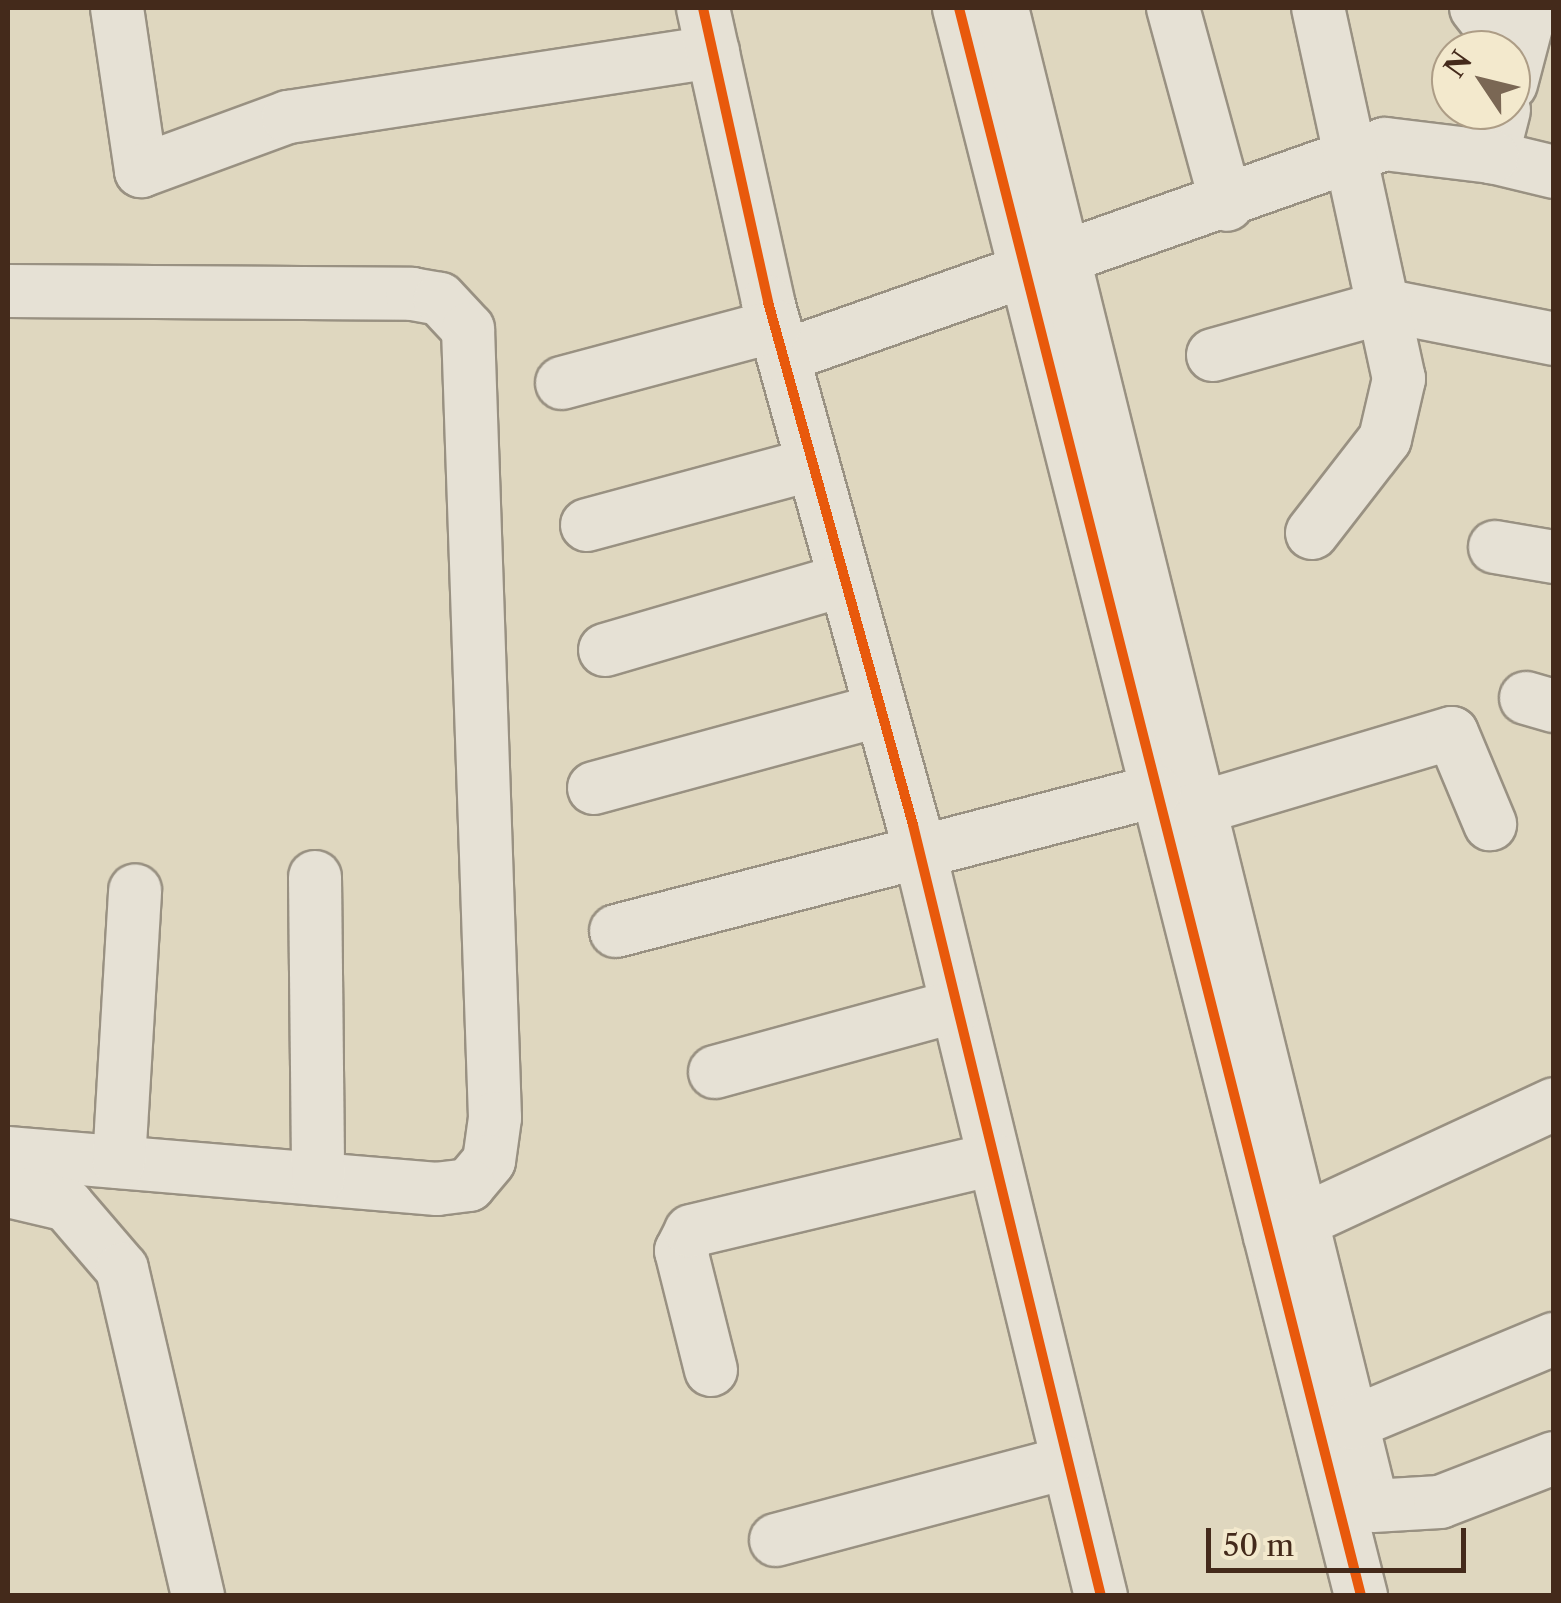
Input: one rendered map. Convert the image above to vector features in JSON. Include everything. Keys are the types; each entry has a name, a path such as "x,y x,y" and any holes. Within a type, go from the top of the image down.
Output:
{"street":[{"path":"117,8 141,171 288,117 708,30 779,341 920,854 1101,1596"},
{"path":"960,8 1047,268"},
{"path":"1002,8 1047,268 1172,806 1283,1230 1361,1596"},
{"path":"1173,8 1227,205"},
{"path":"1312,533 1385,439 1400,379 1388,306 1318,8"},
{"path":"1476,8 1491,30"},
{"path":"562,383 779,341 1047,268 1352,156 1411,142 1498,134 1554,172"},
{"path":"8,291 412,294 440,299 468,328 495,1118 488,1161 469,1184 437,1189 8,1153"},
{"path":"1213,355 1388,306 1554,339"},
{"path":"587,525 813,464"},
{"path":"1495,547 1554,557"},
{"path":"605,650 845,580"},
{"path":"594,788 881,710"},
{"path":"616,931 920,854 1172,806 1452,733 1490,824"},
{"path":"314,876 318,1179"},
{"path":"119,1162 136,890"},
{"path":"715,1072 956,1006"},
{"path":"1283,1230 1553,1108"},
{"path":"711,1370 682,1252 691,1231 993,1159"},
{"path":"8,1192 67,1204 122,1269 198,1596"},
{"path":"1283,1230 1352,1423 1396,1596"},
{"path":"1352,1423 1554,1339"},
{"path":"1373,1506 1440,1502 1554,1458"},
{"path":"776,1540 1066,1463"}],"cycle path":[{"path":"703,8 768,302 913,825 1101,1596"},
{"path":"959,8 1361,1596"}]}
